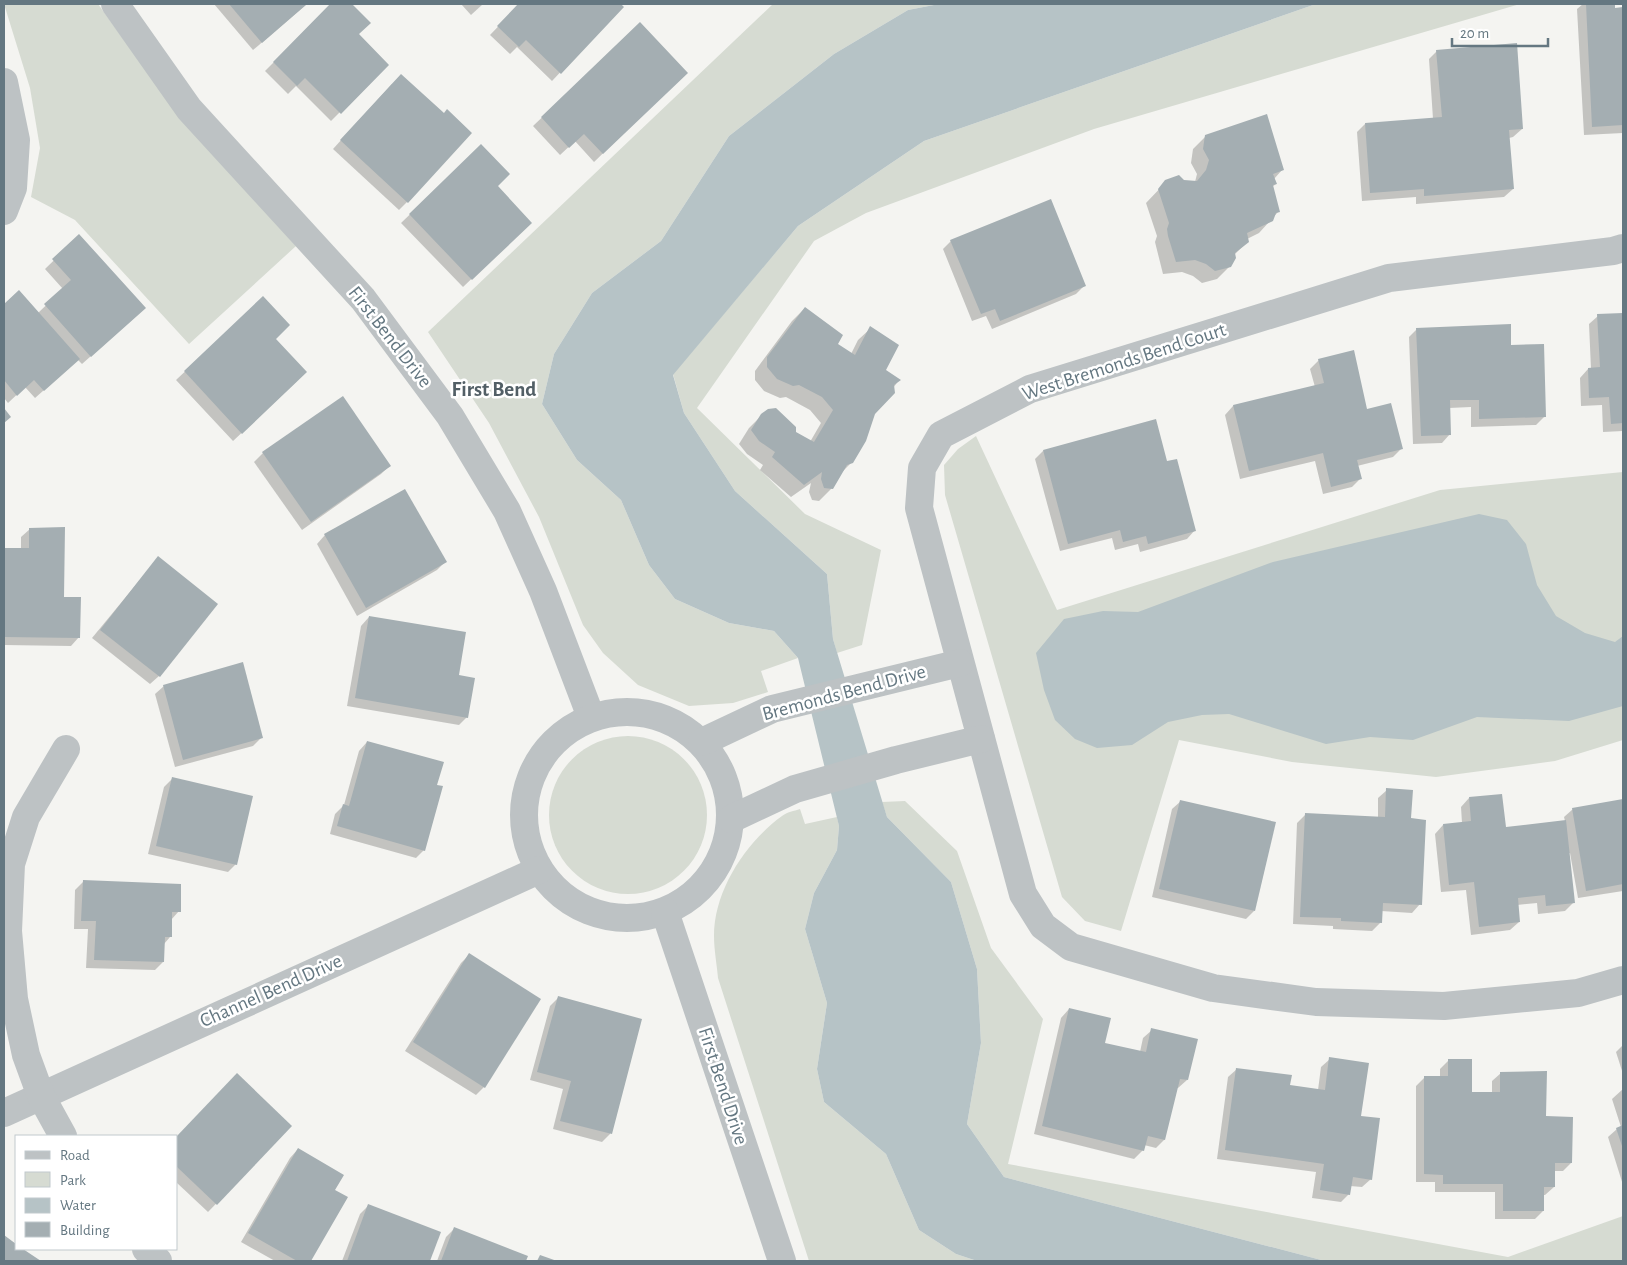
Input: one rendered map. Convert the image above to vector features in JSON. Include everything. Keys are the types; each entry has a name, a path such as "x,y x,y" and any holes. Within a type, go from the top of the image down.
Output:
{"street":[{"name":"First Bend Drive","path":"115,4 189,109 363,299 450,416 511,520 543,590 591,718"},
{"path":"4,82 16,140 13,188 4,211"},
{"name":"West Bremonds Bend Court","path":"1623,248 1389,278 1030,389 941,435 922,468 919,508 1023,894 1043,926 1071,947 1213,988 1316,1002 1444,1006 1578,993 1623,980"},
{"name":"Bremonds Bend Drive","path":"702,742 772,709 960,662"},
{"path":"620,711 651,713 678,724 702,742 719,765 728,791 731,819 726,848 712,875 691,897 665,912 647,918 628,919 600,915 586,910 567,900 550,885 539,870 531,853 525,832 524,811 533,773 543,754 557,738 573,726 591,718 620,711"},
{"path":"731,819 796,789 896,760 981,739"},
{"path":"62,1135 41,1096 26,1055 14,999 8,930 11,864 26,817 66,750"},
{"name":"Channel Bend Drive","path":"4,1113 539,870"},
{"name":"First Bend Drive","path":"665,912 782,1261"},
{"path":"147,1250 158,1261"}],"green space":[{"path":"4,4 98,4 178,115 296,246 189,344 75,220 31,197 40,148 30,88"},
{"path":"773,4 939,4 908,10 834,54 729,136 661,241 592,293 554,354 542,404 577,460 621,500 649,565 675,599 729,623 774,631 798,658 761,671 768,692 733,703 689,706 638,685 603,653 583,625 539,517 489,423 428,332"},
{"path":"1316,4 1520,4 1094,129 866,213 814,241 697,408 805,514 881,550 862,645 837,653 833,639 827,574 735,491 684,413 673,374 798,226 924,141"},
{"path":"976,436 1057,610 1440,490 1623,472 1623,740 1555,761 1436,777 1292,762 1179,740 1121,931 1085,921 1062,897 945,495 944,465 958,449"},
{"path":"636,736 651,739 665,745 684,759 694,771 704,792 707,815 704,838 694,859 684,871 672,881 651,891 636,894 620,894 605,891 584,881 562,859 550,830 549,807 552,792 562,771 584,749 613,737"},
{"path":"905,801 957,851 991,948 1043,1019 1008,1164 1508,1257 1623,1216 1623,1261 1325,1261 1004,1177 967,1124 981,1043 977,969 951,882 887,817 882,802"},
{"path":"800,809 805,824 837,817 839,826 837,850 814,893 805,929 827,1003 817,1069 824,1102 886,1154 919,1230 956,1254 977,1261 809,1261 718,978 714,947 715,919 726,885 734,869 756,839 769,827 782,816"}],"water":[{"path":"939,4 1316,4 924,141 798,226 673,375 684,413 735,491 827,574 833,639 887,817 951,882 977,969 981,1043 967,1124 1004,1177 1325,1261 977,1261 956,1254 919,1230 886,1154 824,1102 817,1069 827,1003 805,929 814,893 837,850 839,826 798,658 774,631 729,623 675,599 649,565 621,500 577,460 542,404 554,354 592,293 661,241 729,136 834,54 908,10"},
{"path":"1479,514 1507,520 1526,544 1537,585 1556,616 1585,633 1615,642 1623,636 1623,706 1569,721 1477,717 1413,740 1370,737 1326,744 1229,714 1202,715 1168,722 1132,745 1097,748 1075,739 1055,720 1044,690 1036,653 1064,619 1103,611 1138,612 1273,562"}],"building":[{"path":"229,4 307,4 262,43"},
{"path":"330,4 352,4 371,23 359,34 389,65 341,114 305,78 297,86 273,62"},
{"path":"518,4 621,4 624,7 561,74 526,40 519,47 497,26"},
{"path":"1586,4 1615,4 1615,8 1623,7 1623,125 1592,127"},
{"path":"640,22 688,73 603,154 584,134 569,148 541,117"},
{"path":"1517,43 1523,129 1509,130 1514,189 1424,196 1424,189 1370,193 1365,123 1442,117 1436,50"},
{"path":"401,74 444,113 447,109 472,133 408,203 340,140"},
{"path":"1267,114 1284,170 1273,174 1277,184 1273,185 1280,212 1276,213 1273,221 1247,233 1249,242 1235,253 1236,258 1231,267 1215,271 1206,264 1195,260 1176,262 1168,236 1167,229 1169,223 1158,189 1165,180 1179,175 1184,180 1197,181 1206,170 1209,160 1203,149 1205,135"},
{"path":"481,144 510,174 498,186 532,223 472,280 409,214"},
{"path":"1051,199 1086,286 1000,321 995,309 981,314 950,240"},
{"path":"79,234 146,308 91,357 44,304 71,280 52,259"},
{"path":"19,290 80,359 44,391 34,380 17,396 4,380 4,304"},
{"path":"263,296 290,325 276,339 307,372 242,434 184,371"},
{"path":"805,307 843,335 838,344 855,355 870,326 899,345 886,370 901,380 894,385 895,393 875,414 866,441 853,463 847,465 833,489 824,488 821,479 822,472 804,485 772,457 775,452 759,441 751,430 761,414 768,409 776,408 796,427 796,432 814,442 833,410 822,397 799,385 793,386 777,379 767,367 767,357"},
{"path":"1623,313 1623,423 1611,424 1609,397 1589,398 1588,368 1600,367 1597,314"},
{"path":"1511,324 1511,345 1544,344 1546,417 1479,419 1479,400 1450,400 1451,435 1421,436 1416,328"},
{"path":"1354,350 1367,409 1391,403 1403,449 1357,460 1362,479 1331,487 1323,453 1249,471 1233,405 1324,383 1318,359"},
{"path":"343,396 391,466 311,522 262,452"},
{"path":"4,408 11,417 4,423"},
{"path":"1156,419 1167,461 1177,459 1196,531 1148,544 1146,536 1123,542 1120,530 1068,544 1043,450"},
{"path":"405,489 447,562 366,608 324,534"},
{"path":"65,527 64,597 81,597 80,638 4,637 4,548 29,548 29,528"},
{"path":"158,556 218,604 160,677 100,630"},
{"path":"369,616 466,632 459,675 475,678 468,718 355,698"},
{"path":"243,662 263,738 183,760 163,685"},
{"path":"367,741 444,762 437,785 443,786 425,851 337,826 343,804 349,806"},
{"path":"172,777 253,796 237,865 156,846"},
{"path":"1386,788 1413,790 1411,818 1426,820 1422,905 1383,903 1382,923 1341,921 1341,918 1300,917 1305,813 1385,817"},
{"path":"1502,794 1506,827 1566,820 1575,903 1546,906 1545,895 1518,898 1520,922 1479,927 1474,882 1449,885 1443,824 1471,821 1469,797"},
{"path":"1623,799 1623,884 1586,891 1572,808"},
{"path":"1180,800 1276,822 1255,911 1159,889"},
{"path":"83,880 181,884 181,912 172,912 172,937 165,937 164,962 94,960 96,921 81,921"},
{"path":"469,953 541,999 485,1088 413,1042"},
{"path":"558,996 642,1019 612,1134 560,1121 571,1081 537,1072"},
{"path":"1069,1008 1111,1018 1105,1043 1146,1052 1151,1028 1198,1039 1188,1080 1180,1079 1165,1140 1148,1136 1144,1151 1042,1126"},
{"path":"1329,1057 1369,1063 1361,1116 1380,1118 1372,1180 1353,1177 1350,1195 1320,1190 1324,1164 1225,1150 1236,1068 1292,1075 1290,1085 1325,1090"},
{"path":"1448,1059 1472,1059 1472,1092 1500,1092 1500,1072 1547,1071 1546,1116 1573,1117 1572,1163 1555,1163 1555,1187 1544,1187 1544,1211 1503,1211 1503,1184 1443,1184 1443,1175 1424,1174 1424,1076 1448,1076"},
{"path":"237,1073 292,1126 217,1205 178,1168 178,1135"},
{"path":"1623,1125 1623,1149 1616,1128"},
{"path":"298,1148 344,1175 335,1190 348,1197 311,1261 297,1261 248,1233"},
{"path":"368,1204 441,1232 430,1261 347,1261"},
{"path":"454,1227 528,1256 526,1261 441,1261"},
{"path":"4,1235 15,1243 15,1250 24,1250 41,1261 4,1261"},
{"path":"540,1255 557,1261 537,1261"}],"district":[{"name":"First Bend","path":"494,389"}]}
